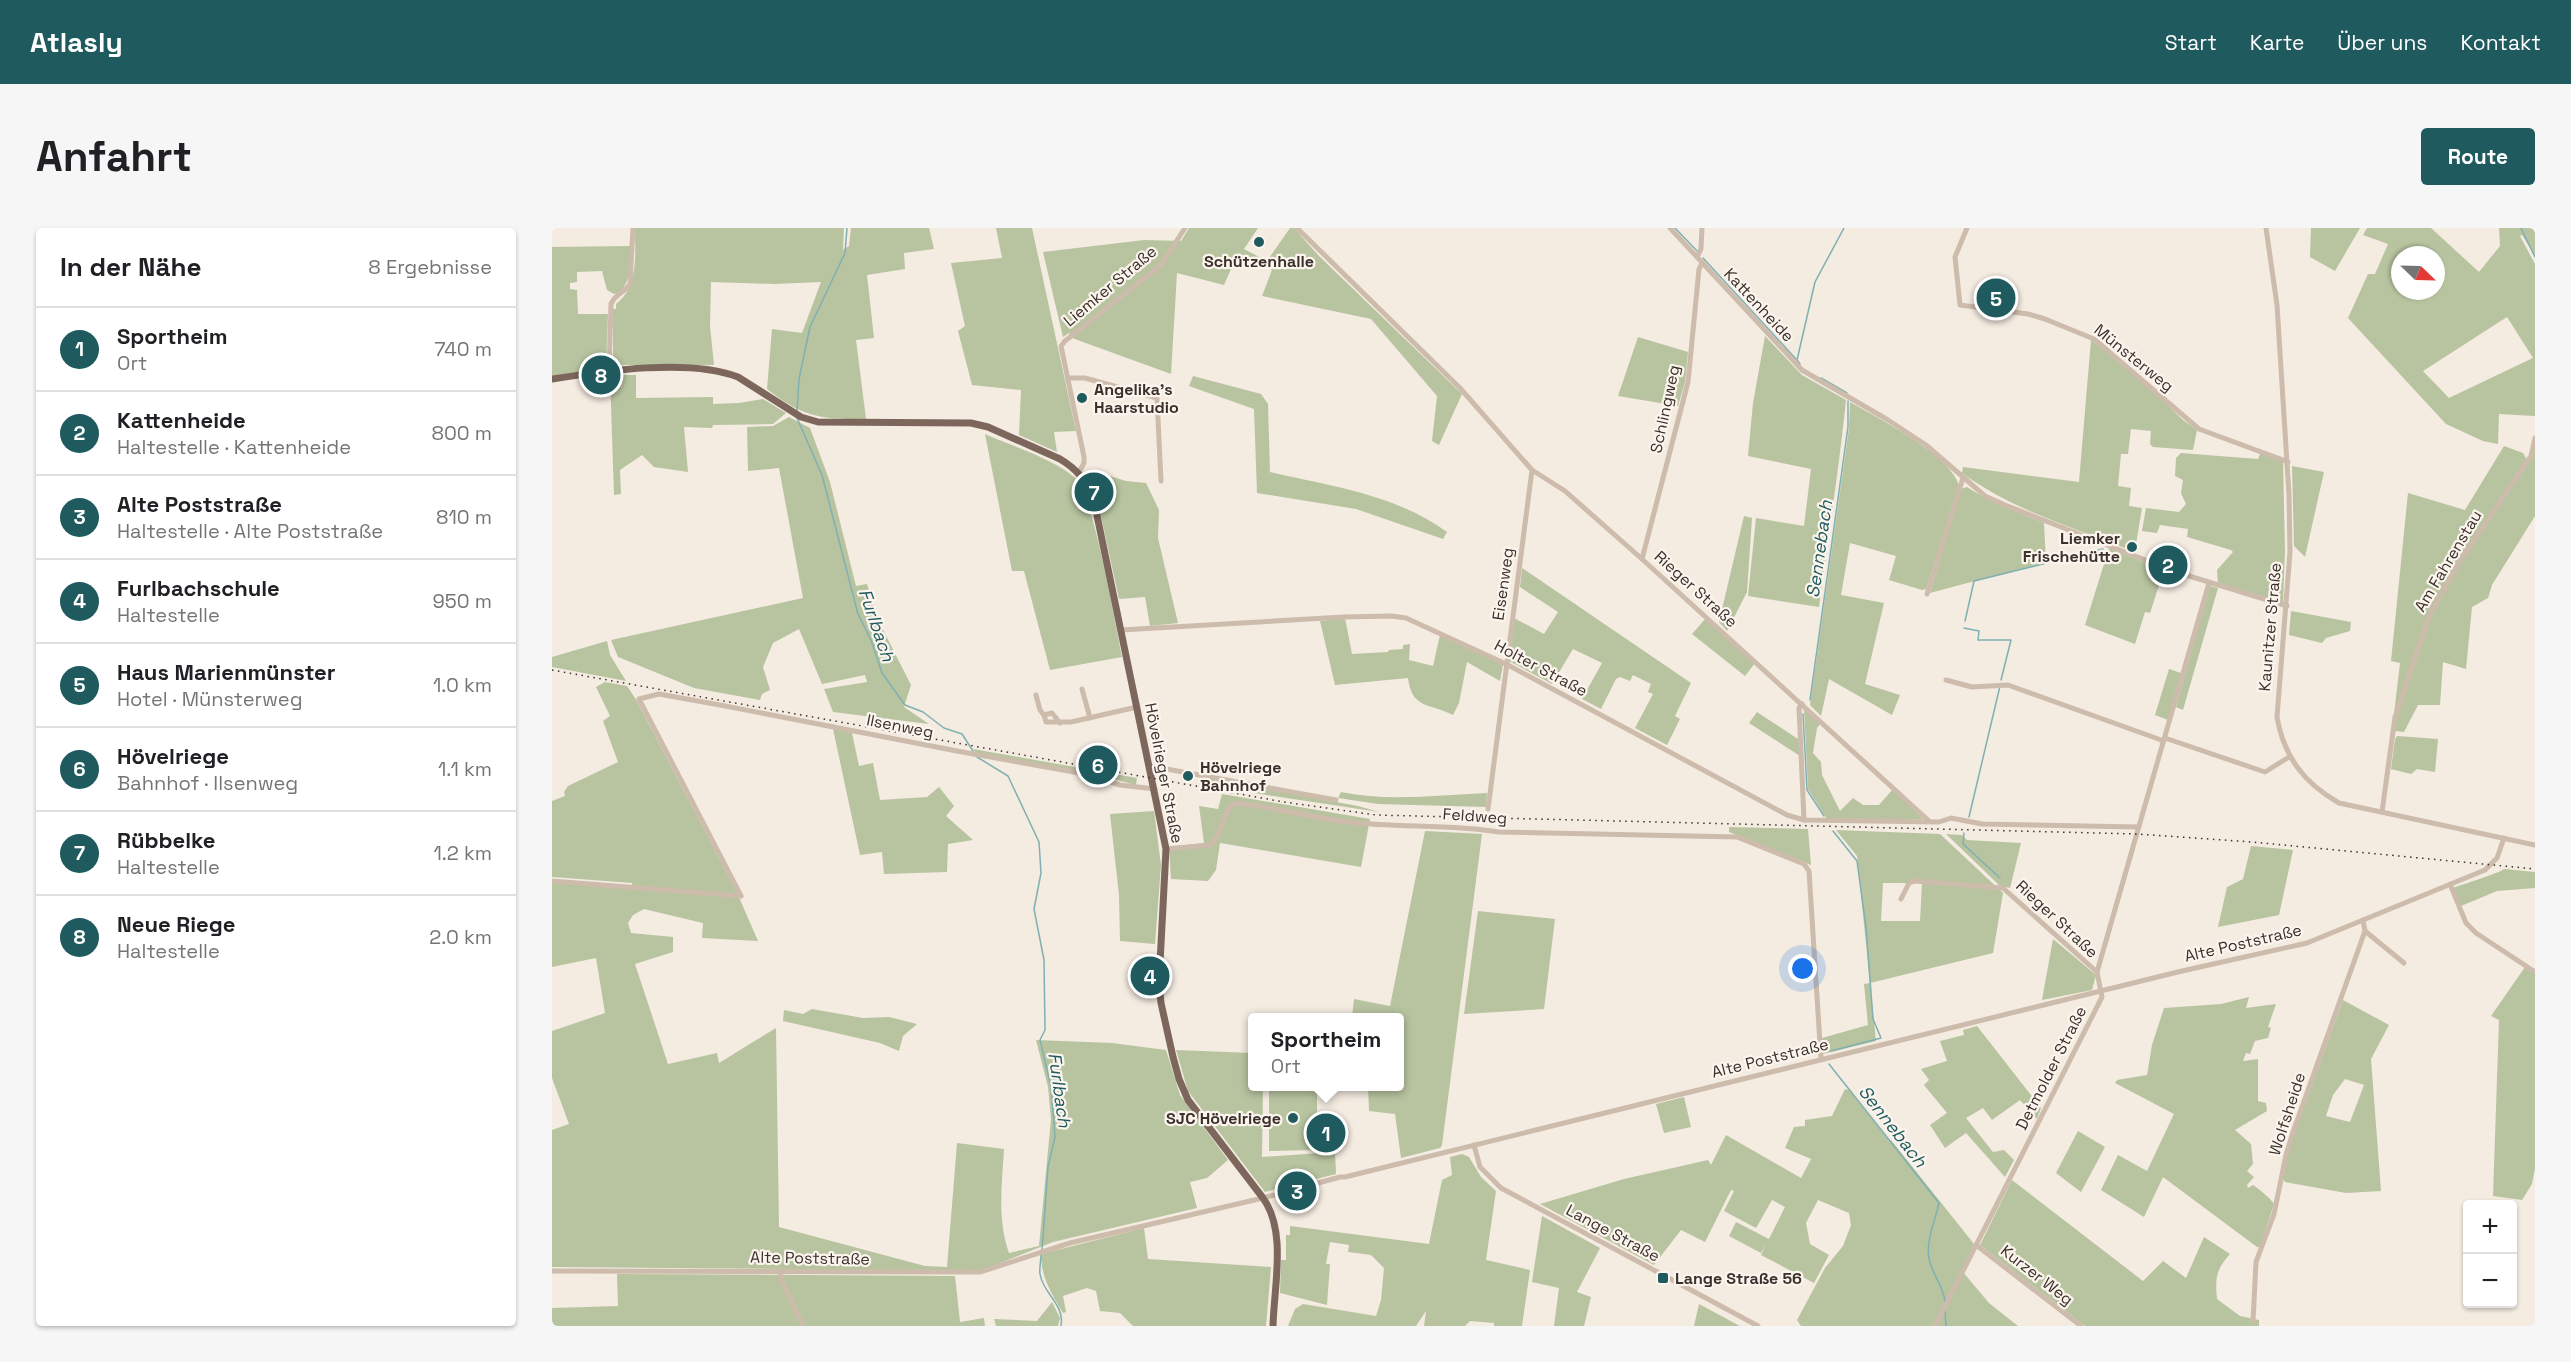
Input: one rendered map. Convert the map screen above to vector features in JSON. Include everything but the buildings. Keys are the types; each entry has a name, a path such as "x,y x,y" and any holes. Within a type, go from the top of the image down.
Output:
{"main road":[{"path":"552,379 609,370 683,369 727,373 738,377 798,415 828,423 955,422 981,424 1060,459 1079,472"},
{"name":"Hövelrieger Straße","path":"1079,472 1088,485 1094,501 1166,849 1158,982 1161,1003 1179,1079 1198,1114 1274,1215 1277,1234 1273,1326"}],"street":[{"path":"609,370 611,304 614,297 626,290 630,284 633,228"},
{"name":"Liemker Straße","path":"1079,472 1083,467 1084,457 1062,346 1065,341 1161,265 1185,228"},
{"name":"Rieger Straße","path":"1297,228 1460,388 1532,470 1565,492 1642,559 1927,817 1929,822"},
{"name":"Kattenheide","path":"1670,228 1802,370 1926,445 1985,495 2005,506 2209,583 2287,606"},
{"path":"1697,257 1701,249 1702,228"},
{"name":"Münsterweg","path":"1967,228 1955,257 1959,304 2028,314 2094,339 2199,429 2288,462"},
{"name":"Kaunitzer Straße","path":"2266,228 2277,305 2288,462 2290,552 2277,717 2280,738 2301,775 2327,796 2355,808 2535,845"},
{"name":"Schlingweg","path":"1642,559 1688,382 1699,269 1702,263"},
{"path":"1068,378 1085,378 1158,398 1161,481"},
{"name":"Am Fahrenstau","path":"2382,812 2395,717 2430,614 2462,558 2531,456 2535,438"},
{"name":"Eisenweg","path":"1488,809 1532,470"},
{"path":"1927,594 1963,478"},
{"path":"2097,972 2209,583"},
{"name":"Holter Straße","path":"1121,628 1391,616 1424,625 1506,664 1787,815 1804,820 1929,822"},
{"path":"1946,680 1972,687 2008,685 2265,772 2289,757"},
{"path":"1082,689 1090,718"},
{"name":"Ilsenweg","path":"552,880 741,896 639,699 663,695 1085,774 1120,785 1155,789"},
{"path":"1036,695 1046,722 1060,723 1137,707"},
{"path":"1802,704 1799,708 1804,820"},
{"path":"1150,766 1336,800"},
{"name":"Feldweg","path":"1166,849 1210,845 1221,833 1228,808 1234,803 1322,819 1395,826 1475,828 1499,832 1737,837 1804,864 1809,871 1821,1059"},
{"path":"1929,822 1951,818 1982,824 2139,827"},
{"name":"Alte Poststraße","path":"552,1270 980,1272 1070,1243 1263,1198 1340,1177 1345,1178 1821,1059 2307,943 2489,867 2500,852 2504,838"},
{"name":"Rieger Straße","path":"1901,899 1909,883 1915,881 2003,888 2097,972"},
{"path":"2450,884 2466,923 2476,933 2535,972"},
{"name":"Wolfsheide","path":"2253,1321 2256,1262 2274,1214 2286,1155 2365,931 2363,920"},
{"path":"2365,931 2404,963"},
{"name":"Detmolder Straße","path":"1936,1324 2102,998 2097,972"},
{"name":"Lange Straße","path":"1474,1145 1480,1167 1502,1188 1758,1326"},
{"name":"Kurzer Weg","path":"1976,1245 2081,1326"},
{"path":"780,1270 781,1278 803,1326"}],"green space":[{"path":"635,228 844,228 843,250 849,246 851,228 929,228 934,249 904,253 905,269 867,275 874,338 856,340 866,419 837,419 814,415 791,406 767,389 772,329 802,333 821,282 774,284 711,282 710,326 714,365 613,365 613,309 616,309 616,304 629,288 632,279 635,259"},
{"path":"996,228 1032,228 1076,431 1054,432 1057,452 1019,435 1021,390 972,385 958,331 965,326 951,263 1002,258"},
{"path":"1189,228 1258,228 1244,249 1267,261 1290,228 1294,228 1318,255 1462,394 1439,445 1432,441 1437,396 1371,319 1262,296 1272,270 1238,253 1224,285 1177,273 1171,374 1072,338 1069,333 1063,337 1043,252 1144,240 1181,241"},
{"path":"2311,228 2360,228 2335,271 2310,257"},
{"path":"2367,228 2431,228 2479,272 2500,246 2499,228 2535,228 2535,256 2522,235 2520,236 2535,264 2535,416 2499,414 2498,444 2483,441 2446,424 2348,318 2368,274 2375,274 2388,244 2363,235","holes":["2507,317 2533,358 2449,398 2423,371"]},
{"path":"630,246 629,274 620,291 614,294 607,290 602,271 577,272 577,282 570,283 570,289 577,290 578,314 608,314 606,366 552,376 552,247"},
{"path":"1765,336 1802,375 1846,400 1819,607 1748,596 1756,518 1804,526 1811,469 1748,456 1753,403"},
{"path":"1638,337 1688,352 1685,382 1678,406 1618,396"},
{"path":"2091,340 2148,386 2183,420 2197,430 2193,450 2153,447 2150,444 2151,431 2131,429 2128,454 2121,454 2118,486 2131,488 2129,506 2142,508 2136,544 2129,542 2127,549 2021,507 1962,473 1963,467 2079,482"},
{"path":"636,375 636,398 713,397 713,404 763,399 786,413 773,424 713,425 712,428 684,427 688,472 654,467 642,455 620,470 621,494 614,495 610,376"},
{"path":"1193,376 1261,394 1268,404 1270,472 1339,487 1384,500 1427,519 1447,532 1443,539 1356,509 1257,493 1254,409 1189,386"},
{"path":"1850,402 1912,438 1928,450 1953,473 1959,485 1926,589 1922,590 1889,580 1896,556 1850,543 1841,595 1884,603 1865,684 1900,695 1892,715 1829,679 1821,716 1810,705 1849,428"},
{"path":"789,417 810,428 830,482 856,586 867,584 878,620 911,685 904,707 929,724 833,712 824,689 867,682 865,675 822,684 799,629 773,643 763,667 770,690 762,694 760,700 694,688 618,657 611,640 803,598 779,468 748,471 747,427 773,426"},
{"path":"985,434 1046,459 1076,479 1083,491 1097,535 1122,657 1050,670 1024,571 1012,571"},
{"path":"2535,445 2535,516 2492,585 2488,598 2472,607 2466,669 2443,662 2440,705 2418,705 2404,732 2395,731 2394,714 2400,663 2391,661 2408,493 2465,510 2504,446 2523,453 2527,460"},
{"path":"2261,452 2283,459 2285,551 2283,603 2218,584 2217,570 2233,552 2231,550 2187,537 2188,529 2160,525 2157,533 2142,531 2146,508 2179,512 2186,504 2181,493 2183,480 2175,476 2176,458 2181,453 2258,459"},
{"path":"2292,466 2324,472 2305,557 2294,546"},
{"path":"1091,470 1126,481 1146,483 1159,510 1158,538 1178,623 1150,626 1145,597 1119,599"},
{"path":"1967,487 1988,500 2044,523 2046,562 1930,593 1961,489"},
{"path":"1744,516 1752,518 1747,592 1727,631 1719,622"},
{"path":"2109,548 2164,570 2150,613 2145,612 2135,644 2085,625"},
{"path":"1522,568 1691,683 1675,716 1680,719 1667,745 1635,728 1653,694 1648,692 1651,684 1633,675 1630,681 1620,677 1616,679 1601,709 1582,699 1602,663 1573,649 1552,684 1509,661 1514,618 1544,634 1558,612 1520,587"},
{"path":"2210,586 2218,588 2183,710 2176,707"},
{"path":"2291,611 2351,622 2350,631 2326,638 2322,643 2289,635"},
{"path":"1345,618 1352,654 1388,652 1403,649 1403,645 1410,644 1409,660 1433,666 1440,635 1503,665 1500,681 1467,662 1459,703 1453,715 1418,700 1413,695 1408,678 1335,685 1320,621"},
{"path":"1706,618 1755,663 1745,676 1692,634"},
{"path":"607,641 610,655 626,681 552,667 552,657"},
{"path":"2169,669 2181,673 2168,720 2155,715"},
{"path":"605,682 627,686 637,701 738,895 758,941 702,938 703,923 644,909 633,915 628,923 631,933 673,937 673,952 635,964 668,1064 717,1053 719,1063 776,1028 779,1227 925,1266 947,1267 957,1143 1004,1149 1002,1214 1009,1253 1039,1246 1051,1119 1048,1087 1036,1040 1112,1043 1166,1050 1180,1095 1228,1160 1207,1178 1190,1182 1197,1208 1053,1242 980,1271 889,1272 552,1267 552,1130 569,1124 552,1078 552,1031 605,1013 596,958 552,967 552,882 633,889 632,883 552,877 552,801 565,796 564,792 568,786 618,762 603,721 610,716 596,687"},
{"path":"1804,708 1821,723 1817,728 1813,753 1821,762 1822,775 1840,811 1853,798 1863,805 1879,805 1893,789 1923,819 1827,819 1808,789"},
{"path":"1757,712 1798,739 1800,756 1749,723"},
{"path":"833,729 852,733 859,766 873,763 880,800 927,797 939,787 954,806 946,816 973,840 948,844 947,872 884,874 882,852 860,855"},
{"path":"2397,736 2438,739 2435,772 2417,769 2411,774 2391,769"},
{"path":"973,749 1137,778 1136,785 1086,772 976,753"},
{"path":"1211,779 1358,806 1379,812 1260,794 1210,784"},
{"path":"1341,792 1377,797 1487,793 1486,807 1378,804 1338,798"},
{"path":"1222,794 1370,819 1361,867 1220,843 1216,870 1208,881 1171,879 1169,847 1204,843 1199,806 1218,809"},
{"path":"1154,811 1161,865 1155,944 1120,941 1119,895 1110,814"},
{"path":"1729,827 1808,829 1811,865 1729,832"},
{"path":"1836,830 1940,834 2003,893 1993,953 1870,983 1857,856","holes":["1883,883 1922,883 1920,921 1881,921"]},
{"path":"1425,831 1482,834 1442,1145 1440,1148 1401,1158 1395,1114 1369,1111 1368,1091 1404,1091 1404,1013 1352,1013 1354,999 1390,1006"},
{"path":"1946,834 1962,835 1967,840 2021,843 2010,888 2000,886"},
{"path":"2251,846 2293,850 2279,915 2218,927 2227,887 2243,879"},
{"path":"2504,869 2535,872 2535,888 2497,891 2461,906 2453,888"},
{"path":"1478,911 1555,919 1544,1009 1464,1014"},
{"path":"2053,939 2096,975 2092,990 2042,1000"},
{"path":"2525,967 2535,974 2535,1168 2532,1184 2522,1200 2493,1196 2499,1020 2491,1016"},
{"path":"1870,983 1876,1041 1823,1054 1822,1038 1868,1025 1864,984"},
{"path":"2249,997 2246,1008 2276,1004 2268,1027 2271,1028 2268,1038 2255,1041 2250,1054 2246,1053 2243,1061 2258,1059 2258,1101 2266,1103 2267,1111 2235,1130 2251,1144 2253,1164 2247,1171 2254,1177 2247,1185 2248,1188 2253,1185 2274,1204 2260,1247 2163,1177 2144,1217 2101,1190 2118,1155 2147,1171 2174,1114 2115,1083 2117,1080 2147,1075 2152,1045 2164,1008 2221,1004"},
{"path":"2343,1000 2389,1025 2371,1059 2381,1191 2346,1193 2285,1182 2283,1179 2289,1149","holes":["2345,1079 2364,1085 2350,1122 2326,1116 2333,1095"]},
{"path":"812,1009 863,1018 889,1017 917,1024 903,1036 899,1051 880,1043 783,1021 784,1010 803,1014"},
{"path":"1977,1026 2041,1108 2037,1119 2020,1100 1992,1120 1983,1108 1966,1118 1993,1152 2004,1150 2014,1160 2005,1177 1966,1133 1945,1148 1930,1125 1947,1113 1924,1085 1929,1080 1921,1069 1947,1061 1940,1041 1964,1035 1963,1030"},
{"path":"1176,1050 1248,1053 1248,1091 1263,1091 1262,1157 1335,1152 1336,1174 1265,1192 1188,1091"},
{"path":"1845,1089 1849,1090 1890,1142 1891,1140 1974,1244 1962,1271 1989,1303 2018,1326 1801,1326 1797,1320 1825,1268 1843,1246 1851,1225 1849,1213 1818,1200 1806,1223 1810,1244 1829,1255 1814,1283 1761,1255 1766,1244 1761,1253 1729,1236 1736,1222 1769,1239 1785,1207 1772,1200 1756,1228 1724,1211 1734,1191 1731,1190 1705,1242 1681,1230 1654,1265 1540,1204 1624,1179 1708,1160 1711,1165 1726,1135 1801,1178 1811,1159 1785,1148 1794,1127 1805,1126 1805,1120 1832,1116"},
{"name":"SJC Hövelriege","path":"1269,1091 1317,1091 1317,1150 1269,1151"},
{"path":"1684,1097 1691,1127 1664,1133 1656,1104"},
{"path":"2078,1131 2105,1147 2081,1192 2056,1173"},
{"path":"1462,1154 1469,1157 1481,1177 1496,1191 1486,1260 1530,1270 1522,1326 1494,1326 1494,1323 1470,1321 1465,1326 1424,1326 1426,1311 1416,1326 1288,1326 1295,1309 1303,1304 1376,1316 1381,1300 1384,1268 1371,1255 1348,1252 1349,1245 1330,1242 1326,1264 1330,1264 1327,1305 1280,1293 1281,1260 1286,1260 1286,1235 1290,1235 1290,1226 1429,1244 1442,1180 1452,1175 1450,1157"},
{"path":"2012,1180 2143,1281 2163,1261 2186,1278 2204,1237 2230,1254 2218,1274 2217,1299 2240,1316 2259,1320 2259,1326 2085,1326 1980,1245"},
{"path":"1542,1216 1600,1248 1577,1292 1591,1297 1584,1326 1554,1326 1559,1288 1532,1282"},
{"path":"1144,1228 1148,1259 1271,1267 1266,1326 1133,1326 1120,1313 1100,1311 1096,1291 1087,1288 1063,1296 1066,1312 1063,1313 1045,1278 1041,1254"},
{"path":"617,1274 955,1276 960,1322 984,1318 985,1326 552,1326 552,1308 618,1306"},
{"path":"1052,1302 1060,1318 1058,1326 996,1326 994,1319 1037,1321"},
{"path":"1699,1304 1740,1326 1694,1326"}],"waterway":[{"name":"Furlbach","path":"797,411 799,379 810,327 845,253 847,228"},
{"path":"1675,228 1697,251"},
{"name":"Sennebach","path":"1800,364 1797,360 1815,282 1844,228"},
{"path":"2521,228 2535,257"},
{"path":"1703,258 1796,359"},
{"name":"Sennebach","path":"1821,378 1847,393"},
{"name":"Sennebach","path":"1810,700 1848,427 1848,401"},
{"name":"Furlbach","path":"797,418 822,475 858,614 871,640 882,673 905,705 923,712 944,728 962,734 973,751"},
{"path":"1965,621 1974,581 2103,549"},
{"path":"1964,628 1979,631 1978,640 2011,640 2001,680"},
{"path":"1969,817 2000,686"},
{"name":"Sennebach","path":"1803,714 1807,790 1824,816"},
{"name":"Furlbach","path":"977,757 1008,776 1039,842 1041,873 1034,909 1044,960 1045,1030 1040,1040 1051,1087 1055,1137 1048,1167 1042,1250"},
{"name":"Sennebach","path":"1831,1051 1881,1038 1873,1019 1866,927 1857,861 1833,831"},
{"path":"1964,833 1963,844 2000,878"},
{"name":"Sennebach","path":"1829,1064 1939,1203 1929,1241 1928,1256 1945,1302"},
{"name":"Furlbach","path":"1041,1255 1042,1281 1060,1311 1061,1326"},
{"path":"1945,1310 1946,1326"}],"railway":[{"path":"552,670 1284,802 1376,815 2137,834 2252,842 2535,869"}],"place":[{"name":"Schützenhalle","path":"1259,242"},
{"name":"Haus Marienmünster","path":"1996,298"},
{"name":"Neue Riege","path":"601,375"},
{"name":"Angelika's Haarstudio","path":"1082,398"},
{"name":"Rübbelke","path":"1094,492"},
{"name":"Liemker Frischehütte","path":"2132,547"},
{"name":"Kattenheide","path":"2168,565"},
{"name":"Hövelriege","path":"1098,765"},
{"name":"Hövelriege Bahnhof","path":"1188,776"},
{"name":"Furlbachschule","path":"1150,976"},
{"name":"SJC Hövelriege","path":"1293,1118"},
{"name":"Sportheim","path":"1326,1133"},
{"name":"Alte Poststraße","path":"1297,1191"},
{"name":"Lange Straße 56","path":"1663,1278"}]}
